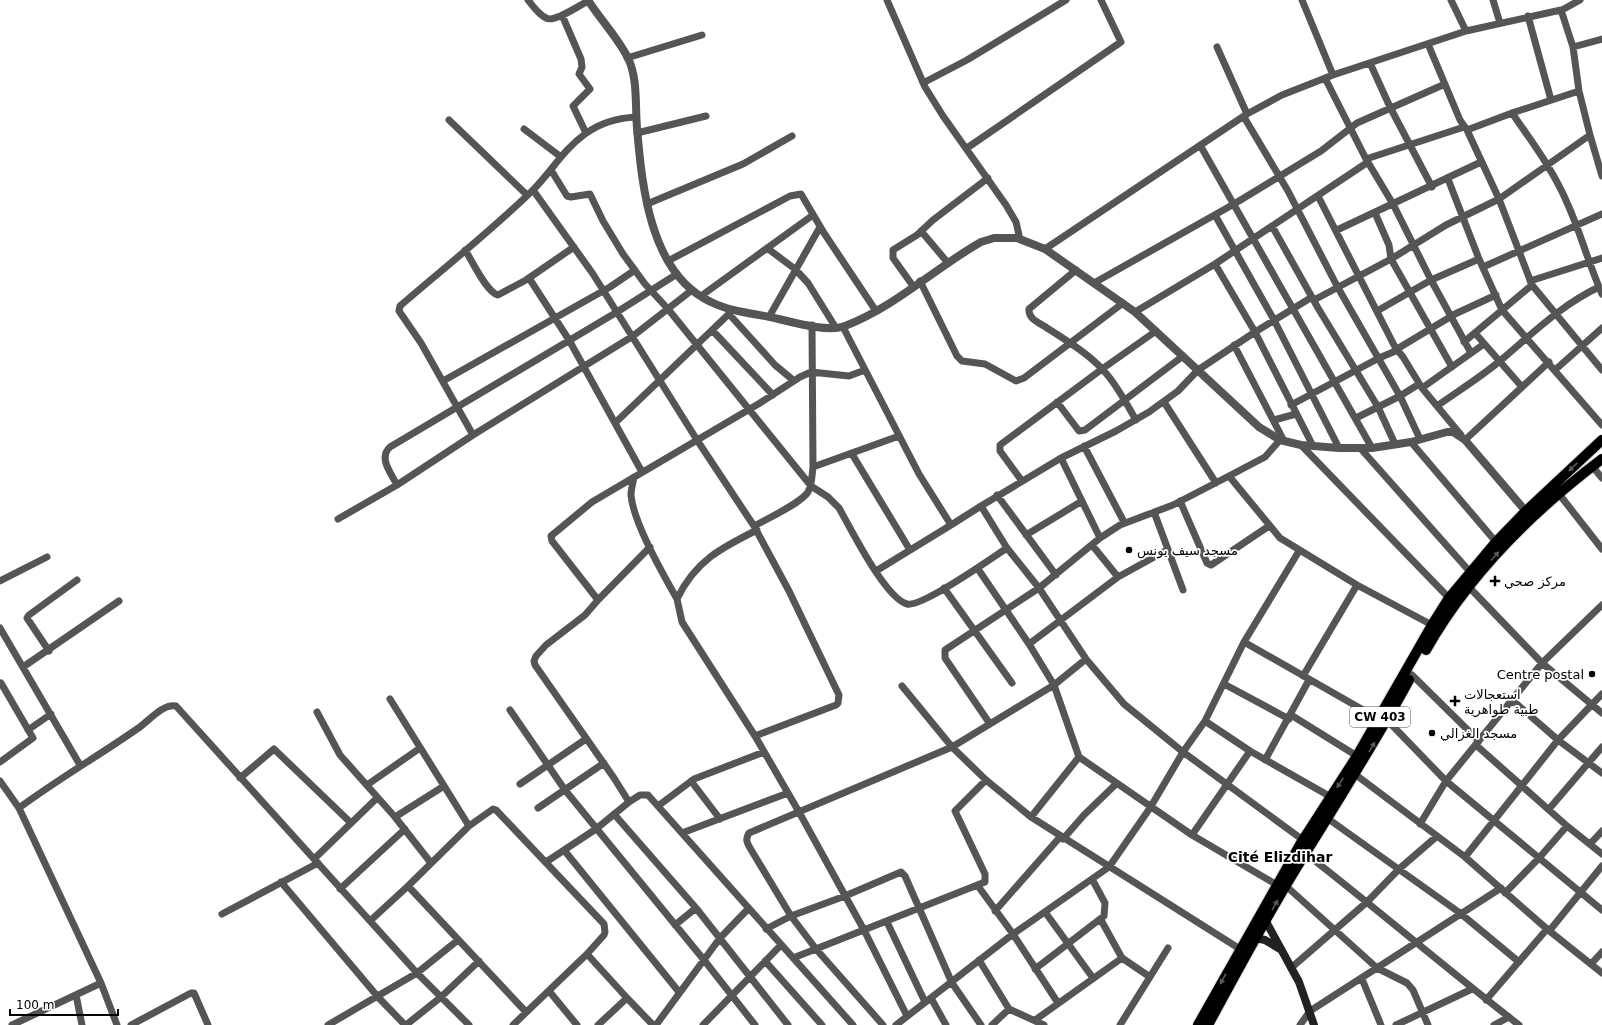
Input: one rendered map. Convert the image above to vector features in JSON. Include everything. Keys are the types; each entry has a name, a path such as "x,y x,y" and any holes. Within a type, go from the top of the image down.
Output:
{"main road":[{"name":"CW 403","path":"1211,1024 1252,937 1281,886 1303,840 1331,797 1352,772 1357,756 1383,720 1432,625 1449,598 1466,584 1529,515 1602,440"},
{"name":"CW 403","path":"1281,886 1305,853 1327,818 1352,772 1466,584 1471,573 1496,542 1529,515 1559,494 1602,458"},
{"path":"1263,917 1302,990 1314,1025"},
{"name":"CW 403","path":"1198,1025 1240,949 1252,937"},
{"path":"1252,937 1265,940 1281,950"}],"street":[{"path":"528,0 540,14 547,19 552,19 562,15 588,0 627,58 634,83 637,133 647,204 654,230 668,261 677,274 692,290 710,302 731,312 812,325 840,327 876,311 981,242 994,238 1017,238 1045,249 1135,312 1259,427 1282,441 1301,445 1361,449 1411,442 1447,432 1464,438"},
{"path":"888,0 923,83 943,116 988,178 1016,222 1019,235 1017,238"},
{"path":"923,83 967,60 1066,0"},
{"path":"967,148 1121,42 1101,0"},
{"path":"1302,0 1333,75"},
{"path":"1451,0 1466,31"},
{"path":"1493,0 1500,23"},
{"path":"1045,249 1200,144 1246,115 1282,95 1333,75 1466,31 1556,9 1562,10 1580,0"},
{"path":"1562,10 1573,47 1579,91 1590,135 1599,157 1602,176"},
{"path":"562,15 581,59 582,67 579,74 590,89 572,106 586,134"},
{"path":"1528,16 1551,100"},
{"path":"627,58 702,35"},
{"path":"1573,47 1602,39"},
{"path":"1428,44 1465,129 1499,199 1531,283 1602,370"},
{"path":"1217,47 1246,115 1337,286 1400,396 1420,439"},
{"path":"1370,63 1390,107 1432,187"},
{"path":"1325,78 1367,161 1393,204 1431,280 1471,353"},
{"path":"1094,283 1234,204 1332,143 1350,128 1368,116 1445,84"},
{"path":"1135,312 1215,264 1253,237 1318,196 1367,161 1410,144 1465,129 1579,91"},
{"path":"1437,406 1500,361 1555,313 1580,296 1600,291 1568,205 1548,164 1512,113"},
{"path":"637,133 706,116"},
{"path":"473,435 443,381 398,310 400,306 530,192 551,170 573,143 586,134 617,118 636,117"},
{"path":"449,120 530,192 574,247 756,528 796,605 835,686 839,700 836,705 755,736"},
{"path":"524,129 561,157"},
{"path":"876,570 1060,458 1136,420 1178,392 1198,370 1234,345 1292,309 1391,259 1413,244 1464,215 1499,199 1590,135"},
{"path":"647,204 743,164 792,136"},
{"path":"1200,144 1372,448"},
{"path":"1337,230 1432,187 1481,162"},
{"path":"551,170 567,196 571,197 590,194 608,229 645,284 668,309 696,346 749,409 810,486 828,497 839,508 888,590 908,604 919,603 978,569 1007,548"},
{"path":"913,286 893,258 892,252 988,178"},
{"path":"1448,179 1502,310 1528,337 1602,425"},
{"path":"668,261 796,193 801,194 820,227 876,311"},
{"path":"1318,196 1337,230 1377,311 1420,386 1529,515"},
{"path":"1375,213 1389,245 1391,259 1432,329 1452,367"},
{"path":"1483,267 1602,214"},
{"path":"701,296 813,215"},
{"path":"1215,215 1274,320 1339,448"},
{"path":"1272,226 1356,372 1378,407 1395,444"},
{"path":"769,317 794,269 820,227"},
{"path":"921,231 948,263"},
{"path":"465,250 484,282 494,294 502,294 529,278 574,247"},
{"path":"767,248 794,269 808,283 840,327 865,370 919,474 951,525"},
{"path":"1464,342 1531,283 1602,258"},
{"path":"1377,311 1409,291 1480,259"},
{"path":"1215,264 1255,332 1312,446"},
{"path":"443,381 603,290 635,270"},
{"path":"1076,270 1035,304 1029,312 1034,320 1069,343 1102,369 1125,400 1136,420"},
{"path":"397,485 385,460 386,450 617,312 677,274"},
{"path":"529,278 550,314 555,317 569,340 642,472"},
{"path":"920,281 957,356 962,361 985,364 1009,378 1018,380 1122,303"},
{"path":"338,519 397,485 473,435 584,368 633,336 692,290"},
{"path":"1291,405 1356,372 1379,358 1398,350 1451,318 1496,295"},
{"path":"615,423 731,312"},
{"path":"731,312 775,365 793,380"},
{"path":"677,599 686,580 705,560 800,500 808,491 813,467 812,325"},
{"path":"1555,370 1602,328"},
{"path":"712,330 773,395"},
{"path":"1022,480 1000,451 1000,445 1102,369 1156,332"},
{"path":"1475,332 1522,387"},
{"path":"1356,418 1420,386 1452,367 1484,344"},
{"path":"1234,345 1274,420 1282,441"},
{"path":"1057,402 1076,427 1082,431 1183,356"},
{"path":"1464,438 1549,362"},
{"path":"598,600 552,541 551,536 592,502 773,395 793,380 812,372 848,376 865,370"},
{"path":"1164,402 1216,483"},
{"path":"1274,420 1296,414"},
{"path":"813,467 899,436"},
{"path":"990,724 944,658 944,654 950,646 1038,588 1100,538 1124,522 1180,501 1216,483 1265,457 1282,441"},
{"path":"1411,442 1496,542"},
{"path":"1301,445 1449,598"},
{"path":"1084,446 1124,522"},
{"path":"1361,449 1471,573"},
{"path":"852,454 910,550"},
{"path":"1060,458 1100,538"},
{"path":"1592,466 1602,478"},
{"path":"1229,476 1280,538 1357,585 1432,625"},
{"path":"634,477 631,496 633,503 650,547 677,599 682,622 755,736 799,812 864,930 905,1020"},
{"path":"1559,494 1599,539 1602,549"},
{"path":"998,495 1056,575"},
{"path":"1026,535 1082,501"},
{"path":"1180,501 1206,561 1211,565 1269,526"},
{"path":"981,506 1007,548 1061,620 1086,659 1124,704 1183,752 1303,840"},
{"path":"1154,512 1183,590"},
{"path":"1092,545 1118,577"},
{"path":"629,802 604,763 538,672 534,661 546,646 585,615 650,547"},
{"path":"1029,644 1118,577 1167,550"},
{"path":"896,1025 905,1020 928,1000 952,983 1013,934 1109,867 1150,808 1183,752 1205,721 1244,642 1299,551"},
{"path":"0,582 47,557"},
{"path":"978,569 1029,644 1054,685 1079,757 1150,808 1192,835 1281,886 1377,968 1408,983 1414,990 1428,1025"},
{"path":"49,651 27,618 77,580"},
{"path":"1466,584 1542,663 1602,713"},
{"path":"1265,760 1290,717 1306,678 1357,585"},
{"path":"944,588 1012,683"},
{"path":"23,667 49,651 119,601"},
{"path":"1420,824 1446,781 1542,663 1602,604"},
{"path":"0,628 80,765"},
{"path":"1244,642 1383,720 1446,781 1602,910"},
{"path":"883,1025 816,949 791,916 746,840 749,833 952,747 1054,685 1086,659"},
{"path":"1412,674 1477,743 1521,786 1602,854"},
{"path":"0,762 33,738 1,683"},
{"path":"1224,684 1290,717 1357,756"},
{"path":"902,686 952,747 986,780 1031,817 1062,838 1240,949"},
{"path":"1465,857 1558,740 1602,694"},
{"path":"390,699 469,826"},
{"path":"1512,700 1558,740 1602,773"},
{"path":"19,808 80,765 171,705 176,706 370,922 417,973 469,1025"},
{"path":"510,710 565,790 704,960 755,1025"},
{"path":"317,712 340,755 432,863"},
{"path":"28,730 51,714"},
{"path":"1205,721 1250,751 1331,797"},
{"path":"520,784 586,739"},
{"path":"1549,809 1602,747"},
{"path":"367,785 420,748"},
{"path":"240,778 274,749 351,823"},
{"path":"1192,835 1250,751"},
{"path":"658,806 690,781 764,752"},
{"path":"1031,817 1079,757"},
{"path":"538,808 604,763"},
{"path":"1352,772 1436,837 1465,857 1602,973"},
{"path":"793,958 920,910 985,882 986,877 955,811 986,780"},
{"path":"690,781 720,819"},
{"path":"0,782 19,808 101,983 117,1025"},
{"path":"995,911 1062,838 1116,784"},
{"path":"395,818 444,786"},
{"path":"682,833 788,793"},
{"path":"546,862 596,829 629,802 644,794 648,795 748,909 853,1025"},
{"path":"222,914 316,861 351,823 377,798"},
{"path":"370,922 469,826 486,812 493,809 496,810 604,924 605,932 587,954 513,1025"},
{"path":"614,814 696,908 751,976 788,1025"},
{"path":"1327,818 1460,913 1519,962"},
{"path":"1300,1025 1310,1011 1362,979 1460,913 1503,890 1539,858 1567,826"},
{"path":"340,889 404,829"},
{"path":"1590,844 1602,831"},
{"path":"1291,968 1367,902 1399,870 1436,837"},
{"path":"564,850 679,992"},
{"path":"1305,853 1417,942 1472,989 1519,1025"},
{"path":"1486,1000 1602,866"},
{"path":"766,929 791,916 845,896 901,872 906,876 952,983 981,1025"},
{"path":"1035,969 1101,920 1105,912 1105,903 1092,879"},
{"path":"281,882 378,996 406,1025 441,997 479,961"},
{"path":"408,886 526,1012"},
{"path":"978,886 1013,934 1058,1004"},
{"path":"675,925 696,908"},
{"path":"656,1025 720,938 748,909"},
{"path":"1046,912 1067,944 1093,978"},
{"path":"1101,920 1122,958 1150,977"},
{"path":"887,922 928,1000 946,1025"},
{"path":"328,1025 417,973 458,940"},
{"path":"703,1025 731,994 781,945"},
{"path":"1120,1025 1168,948"},
{"path":"1591,964 1602,952"},
{"path":"587,954 653,1025"},
{"path":"1035,1020 1122,958"},
{"path":"979,960 1009,1009 1044,1025"},
{"path":"765,961 822,1025"},
{"path":"1362,979 1381,1025"},
{"path":"13,1025 101,983"},
{"path":"1396,1025 1424,1014 1472,989"},
{"path":"549,991 577,1025"},
{"path":"131,1025 191,993 194,993 208,1025"},
{"path":"76,995 82,1025"},
{"path":"598,1025 627,998"},
{"path":"992,1025 1009,1009"},
{"path":"1494,1025 1509,1017"}],"place":[{"name":"مسجد سيف يونس","path":"1129,550"},
{"name":"مركز صحي","path":"1495,581"},
{"name":"Centre postal","path":"1592,674"},
{"name":"استعجالات طبية طواهرية","path":"1455,701"},
{"name":"مسجد الغزالي","path":"1432,733"}],"district":[{"name":"Cité Elizdihar","path":"1280,857"}]}
